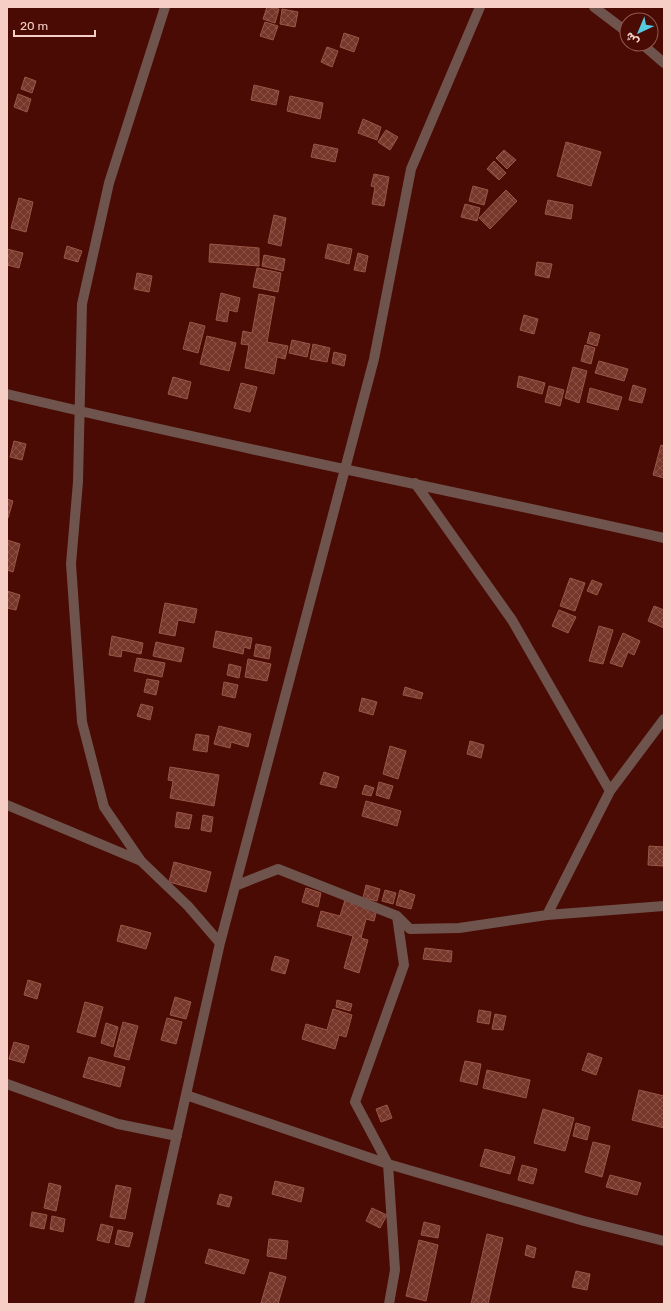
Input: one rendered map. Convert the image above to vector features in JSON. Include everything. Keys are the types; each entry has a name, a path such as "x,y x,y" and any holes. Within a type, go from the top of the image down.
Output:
{"street":[{"path":"164,7 109,183 82,304 78,482 71,564 82,722 104,807 141,861 188,906 220,943"},
{"path":"140,1304 220,943 374,359 411,169 480,7"},
{"path":"594,7 619,26"},
{"path":"651,52 664,63"},
{"path":"7,394 664,538"},
{"path":"415,483 512,620 610,791"},
{"path":"547,915 610,791 664,719"},
{"path":"7,805 141,861"},
{"path":"235,886 278,868 397,916 410,929 459,928 547,915 664,906"},
{"path":"389,1304 395,1270 388,1164 355,1102 404,965 397,916"},
{"path":"7,1084 118,1124 177,1136"},
{"path":"186,1095 388,1164 584,1221 664,1240"}],"building":[{"path":"267,7 279,9 275,23 263,19"},
{"path":"282,9 298,12 295,27 280,24"},
{"path":"265,22 278,26 273,40 260,36"},
{"path":"344,33 359,38 354,52 340,47"},
{"path":"327,47 338,51 332,67 321,62"},
{"path":"25,77 36,81 32,93 21,89"},
{"path":"254,85 279,91 276,105 251,100"},
{"path":"18,94 31,99 27,112 14,107"},
{"path":"290,96 323,103 320,119 287,111"},
{"path":"363,119 381,127 377,140 358,133"},
{"path":"386,130 398,137 390,150 378,142"},
{"path":"566,142 601,152 591,186 557,176"},
{"path":"314,144 338,149 335,162 311,157"},
{"path":"504,150 516,160 507,169 496,158"},
{"path":"494,161 506,173 499,180 487,169"},
{"path":"374,174 389,177 384,206 372,204 375,187 371,186"},
{"path":"473,186 488,190 484,205 469,201"},
{"path":"506,190 517,201 490,229 479,218"},
{"path":"19,198 33,202 26,232 11,228"},
{"path":"548,200 573,205 571,219 545,214"},
{"path":"465,204 480,208 477,221 461,217"},
{"path":"274,215 286,218 281,246 268,243"},
{"path":"210,244 259,248 259,266 209,262"},
{"path":"328,244 352,249 349,264 325,258"},
{"path":"67,246 82,251 78,262 64,258"},
{"path":"7,249 23,253 19,268 7,265"},
{"path":"358,253 368,256 365,272 354,270"},
{"path":"264,255 285,259 283,271 262,266"},
{"path":"537,262 552,264 549,278 535,275"},
{"path":"257,268 281,273 278,292 253,287"},
{"path":"137,273 152,276 149,292 134,289"},
{"path":"221,293 240,298 237,312 229,310 227,322 216,320"},
{"path":"259,294 275,297 267,342 288,346 285,359 277,357 274,374 245,368 249,345 241,344 243,331 252,333"},
{"path":"524,315 538,319 534,334 520,330"},
{"path":"190,322 205,326 198,353 183,349"},
{"path":"590,332 600,335 597,346 587,343"},
{"path":"207,336 236,343 229,371 200,364"},
{"path":"292,340 310,344 307,357 289,353"},
{"path":"313,344 330,348 327,362 310,359"},
{"path":"585,345 595,348 591,364 581,361"},
{"path":"334,352 346,355 344,366 332,363"},
{"path":"599,361 628,369 624,381 595,373"},
{"path":"573,367 587,371 579,403 565,398"},
{"path":"519,376 545,383 542,394 517,387"},
{"path":"173,377 191,382 187,399 168,394"},
{"path":"241,383 257,387 250,412 234,408"},
{"path":"633,385 646,389 642,403 629,400"},
{"path":"549,386 564,390 560,406 545,402"},
{"path":"590,388 622,397 618,410 587,402"},
{"path":"14,441 26,444 22,460 10,457"},
{"path":"661,445 664,446 664,478 653,475"},
{"path":"7,499 13,501 8,518 7,518"},
{"path":"7,540 20,544 13,572 7,570"},
{"path":"570,578 585,583 575,611 560,606"},
{"path":"592,580 602,584 597,595 587,591"},
{"path":"7,591 20,595 16,610 7,608"},
{"path":"165,603 197,609 194,623 178,620 175,636 159,633"},
{"path":"654,606 664,610 664,628 648,621"},
{"path":"559,610 576,617 568,633 552,626"},
{"path":"599,626 613,630 603,664 589,661"},
{"path":"216,631 252,638 250,649 244,647 243,654 213,647"},
{"path":"623,633 640,641 634,655 628,652 622,667 610,663"},
{"path":"112,636 143,643 141,654 122,650 121,657 109,655"},
{"path":"156,642 184,648 181,662 153,656"},
{"path":"256,644 271,647 269,659 254,656"},
{"path":"137,658 165,663 162,677 134,671"},
{"path":"248,659 271,664 267,681 245,677"},
{"path":"229,664 241,667 239,678 227,675"},
{"path":"147,679 159,681 156,695 144,692"},
{"path":"224,682 238,685 235,698 222,695"},
{"path":"405,687 423,693 421,699 403,695"},
{"path":"362,698 377,702 373,715 359,711"},
{"path":"141,704 153,707 150,720 137,716"},
{"path":"219,726 251,734 248,747 231,742 230,748 214,744"},
{"path":"196,734 209,736 207,752 193,750"},
{"path":"470,741 484,745 481,758 467,754"},
{"path":"390,746 406,751 398,779 383,774"},
{"path":"170,767 219,775 214,806 170,798 173,781 168,780"},
{"path":"324,772 339,777 336,788 320,784"},
{"path":"379,782 393,786 389,799 376,795"},
{"path":"365,785 374,788 371,796 362,794"},
{"path":"366,801 401,811 397,826 362,816"},
{"path":"177,812 192,815 189,829 175,827"},
{"path":"203,815 213,817 211,832 201,830"},
{"path":"649,846 664,847 663,866 648,865"},
{"path":"174,862 211,872 206,892 169,882"},
{"path":"366,885 380,889 377,901 363,898"},
{"path":"306,888 321,893 318,907 302,902"},
{"path":"385,890 396,893 393,904 382,901"},
{"path":"400,890 415,895 411,909 396,905"},
{"path":"345,900 377,909 374,921 366,919 361,938 368,940 359,973 344,968 353,936 317,926 321,911 340,916"},
{"path":"121,925 151,933 146,949 117,941"},
{"path":"425,948 452,951 451,962 423,959"},
{"path":"275,956 289,960 285,974 271,970"},
{"path":"28,980 41,984 37,999 24,995"},
{"path":"175,997 191,1002 186,1019 170,1015"},
{"path":"337,1000 352,1004 350,1011 336,1007"},
{"path":"85,1002 103,1007 95,1037 77,1032"},
{"path":"333,1009 352,1015 346,1037 339,1035 335,1049 302,1039 306,1024 327,1030"},
{"path":"479,1010 491,1012 489,1024 477,1022"},
{"path":"495,1014 506,1016 503,1030 492,1029"},
{"path":"167,1018 182,1022 176,1044 161,1040"},
{"path":"123,1022 138,1026 129,1060 114,1056"},
{"path":"106,1023 118,1027 113,1047 101,1043"},
{"path":"14,1042 29,1046 24,1063 9,1059"},
{"path":"588,1053 602,1058 596,1075 582,1070"},
{"path":"89,1057 125,1067 120,1087 83,1077"},
{"path":"465,1061 481,1064 477,1085 460,1081"},
{"path":"487,1070 530,1080 526,1098 483,1088"},
{"path":"639,1090 664,1096 664,1128 632,1120"},
{"path":"387,1105 392,1118 381,1122 376,1109"},
{"path":"543,1109 574,1118 565,1151 534,1143"},
{"path":"576,1123 590,1127 587,1140 573,1136"},
{"path":"593,1142 610,1146 602,1177 585,1172"},
{"path":"485,1149 515,1157 510,1174 480,1166"},
{"path":"522,1165 537,1169 533,1184 518,1180"},
{"path":"610,1175 641,1183 637,1195 606,1187"},
{"path":"275,1181 304,1188 301,1202 272,1194"},
{"path":"49,1183 61,1186 56,1211 44,1208"},
{"path":"116,1185 131,1188 125,1219 110,1217"},
{"path":"220,1194 232,1197 229,1207 217,1204"},
{"path":"372,1208 387,1215 380,1228 366,1221"},
{"path":"32,1212 47,1215 44,1229 30,1226"},
{"path":"52,1216 65,1219 63,1232 50,1229"},
{"path":"424,1222 440,1226 438,1238 421,1235"},
{"path":"101,1224 113,1227 109,1243 97,1240"},
{"path":"118,1230 133,1233 129,1247 115,1244"},
{"path":"487,1234 503,1238 488,1304 471,1304"},
{"path":"269,1239 288,1241 286,1259 267,1256"},
{"path":"419,1240 438,1245 426,1301 406,1296"},
{"path":"527,1245 536,1248 534,1258 525,1255"},
{"path":"209,1249 249,1260 244,1274 205,1263"},
{"path":"576,1271 590,1274 587,1290 572,1287"},
{"path":"270,1272 286,1277 278,1304 261,1303"}]}
